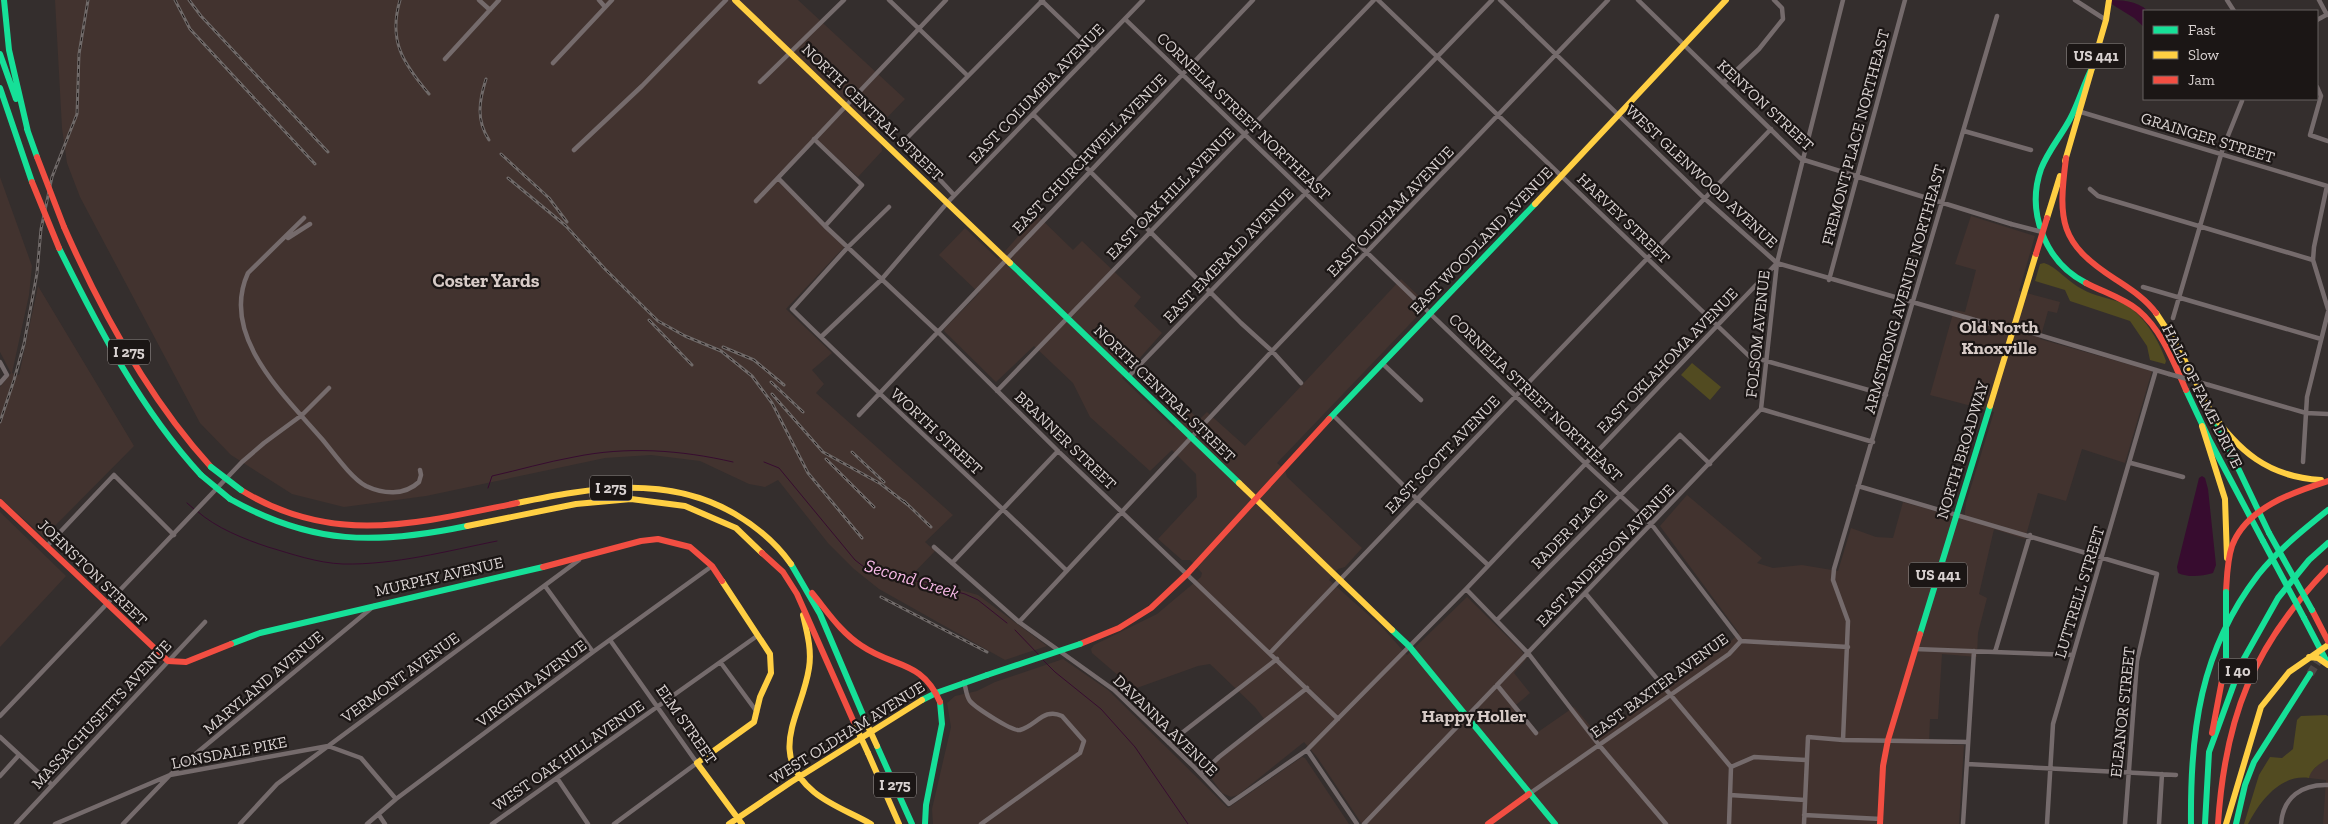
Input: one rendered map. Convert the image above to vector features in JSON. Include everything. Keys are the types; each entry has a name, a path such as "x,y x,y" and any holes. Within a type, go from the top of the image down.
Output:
{"main road":[{"path":"4,0 10,50 28,132"},
{"name":"NORTH CENTRAL STREET","path":"735,0 1409,646 1555,824"},
{"name":"EAST WOODLAND AVENUE","path":"1187,574 1333,415 1562,176 1726,0"},
{"name":"NORTH BROADWAY","path":"1881,822 1883,766 1888,740 2012,329 2081,112 2106,20 2109,0"},
{"name":"I 275","path":"0,54 64,227 91,284 135,363 177,428 211,467 241,490 265,505 285,513 320,522 358,526 390,525 592,490 639,487 678,491 698,496 720,505 746,521 778,548 800,578 814,605 912,824"},
{"name":"HALL OF FAME DRIVE","path":"2093,66 2083,82 2069,121 2042,167 2036,184 2038,223 2050,251 2061,265 2082,281 2130,304 2147,318 2160,336 2202,426 2328,665"},
{"name":"I 275","path":"0,88 32,182 59,248 101,328 155,420 182,456 230,499 283,526 308,533 344,538 374,539 410,536 602,500 666,501 699,508 739,529 762,549 784,573 799,596 899,824"},
{"path":"0,97 10,117"},
{"path":"2054,146 2081,112"},
{"name":"HALL OF FAME DRIVE","path":"2066,158 2061,204 2063,223 2070,243 2081,256 2132,289 2152,306 2168,329 2269,533 2328,641"},
{"path":"2209,409 2224,432 2239,448 2257,461 2276,471 2299,479 2328,481"},
{"path":"2202,426 2225,499 2227,572 2226,659 2210,751"},
{"path":"2227,572 2234,540 2251,519 2259,512 2304,488 2328,481"},
{"name":"JOHNSTON STREET","path":"0,502 168,661"},
{"path":"2191,824 2191,755 2195,714 2220,635 2237,604 2267,566 2295,538 2328,510"},
{"name":"MURPHY AVENUE","path":"168,661 186,662 260,633 377,604 582,558 641,541 658,539 690,547 712,566 770,654 771,673 760,697 754,722 697,763"},
{"name":"I 40","path":"2205,824 2206,785 2210,751 2238,668 2285,586 2308,560 2328,543"},
{"name":"I 40","path":"2218,824 2225,754 2238,707 2271,640 2314,581 2328,568"},
{"name":"WEST OLDHAM AVENUE","path":"728,824 799,777 936,693 1080,644 1119,628 1151,608 1187,574"},
{"path":"800,578 837,626 853,640 872,652 918,672 925,677 936,693 940,705 943,730 926,798 925,824"},
{"path":"799,596 810,652 809,673 790,728 789,754 799,777 814,792 871,824"},
{"path":"2226,824 2227,815 2261,707 2289,672 2328,645"},
{"path":"2309,657 2318,658 2328,665"},
{"path":"2236,824 2244,785 2254,762 2310,674"},
{"name":"ELM STREET","path":"697,763 742,824"},
{"path":"1488,824 1529,794"}],"street":[{"path":"479,0 490,10"},
{"path":"445,59 499,0"},
{"path":"599,0 605,6"},
{"path":"553,63 612,0"},
{"path":"574,150 642,86 726,0"},
{"path":"760,82 844,0"},
{"path":"889,0 968,76"},
{"path":"756,201 946,0"},
{"path":"954,195 908,148 904,141 1042,0 1094,51"},
{"name":"EAST COLUMBIA AVENUE","path":"821,337 881,280 954,195 1143,0"},
{"name":"EAST CHURCHWELL AVENUE","path":"859,415 1005,259 1253,0"},
{"name":"EAST OAK HILL AVENUE","path":"1067,318 1374,0"},
{"name":"HARVEY STREET","path":"1378,0 1749,356 1886,395"},
{"name":"EAST EMERALD AVENUE","path":"1128,377 1492,0"},
{"name":"WEST GLENWOOD AVENUE","path":"1500,0 1704,198 1777,263 1829,280 2012,329 2306,413 2328,414"},
{"name":"EAST OLDHAM AVENUE","path":"1191,439 1608,0"},
{"name":"KENYON STREET","path":"1638,0 1801,159 1942,204 2042,232"},
{"path":"1723,83 1759,49 1783,19 1782,8 1774,0"},
{"name":"FOLSOM AVENUE","path":"1761,409 1777,263 1801,159 1843,0"},
{"name":"FREMONT PLACE NORTHEAST","path":"1829,280 1905,0"},
{"path":"2075,0 2106,20"},
{"path":"2319,0 2327,14"},
{"name":"ARMSTRONG AVENUE NORTHEAST","path":"1848,647 1848,621 1833,580 1834,569 1914,303 1997,16"},
{"name":"CORNELIA STREET NORTHEAST","path":"1125,19 1516,394 1585,463 1652,525 1742,641"},
{"path":"2318,89 2321,96 2310,135 2328,140"},
{"path":"2173,318 2222,154 2242,101"},
{"name":"GRAINGER STREET","path":"2081,112 2327,186"},
{"path":"1033,114 1301,382"},
{"name":"EAST SCOTT AVENUE","path":"1270,653 1416,498 1771,129"},
{"path":"1964,131 2031,150"},
{"path":"814,140 862,185 825,226"},
{"name":"BRANNER STREET","path":"778,178 825,226 937,331 1058,451 1338,719"},
{"path":"2303,462 2310,381 2321,338 2326,333 2328,311 2313,260 2327,186"},
{"path":"2090,189 2098,196 2313,260"},
{"path":"848,247 889,207"},
{"path":"304,218 248,273 242,285 239,310 257,359 273,385 364,485 387,493 402,491 416,485"},
{"path":"280,243 310,224"},
{"name":"WORTH STREET","path":"848,247 792,309 879,394 1003,508 1066,570"},
{"name":"EAST OKLAHOMA AVENUE","path":"1228,804 1307,750 1466,589 1487,564 1777,263"},
{"path":"2143,287 2321,338"},
{"path":"998,391 1067,318"},
{"path":"0,362 7,375 0,383"},
{"path":"1382,363 1421,400"},
{"name":"LUTTRELL STREET","path":"2047,824 2053,724 2131,463 2156,370"},
{"path":"0,716 174,535 201,504 256,449 302,415 329,388"},
{"path":"1761,409 1873,442"},
{"name":"EAST ANDERSON AVENUE","path":"1364,824 1761,409"},
{"path":"1333,415 1416,498 1487,564"},
{"name":"RADER PLACE","path":"1498,620 1680,435 1710,464"},
{"path":"1019,622 1191,439"},
{"path":"952,563 1058,451"},
{"path":"2131,463 2182,477"},
{"path":"46,546 114,475 174,535"},
{"path":"1858,486 2102,556"},
{"path":"1995,652 2030,535"},
{"name":"DAVANNA AVENUE","path":"934,547 1019,622 1114,690 1228,804"},
{"name":"ELEANOR STREET","path":"2102,556 2157,574 2137,662 2125,824"},
{"name":"VERMONT AVENUE","path":"240,824 277,784 582,558"},
{"name":"VIRGINIA AVENUE","path":"367,824 396,800 593,652 712,566"},
{"path":"545,586 593,652"},
{"path":"1466,589 1528,653 1599,745 1666,824"},
{"path":"1586,594 1730,767 1729,824"},
{"name":"MARYLAND AVENUE","path":"123,824 170,775 377,604"},
{"name":"MASSACHUSETTS AVENUE","path":"16,824 205,622"},
{"name":"WEST OAK HILL AVENUE","path":"492,824 757,636"},
{"name":"ELM STREET","path":"610,640 697,763"},
{"name":"EAST BAXTER AVENUE","path":"1529,794 1668,694 1729,654 1742,641 1848,647"},
{"path":"1843,740 1848,647"},
{"path":"1915,649 2073,655"},
{"path":"1963,824 1974,651"},
{"path":"1169,743 1276,659"},
{"path":"721,663 757,713"},
{"path":"964,682 968,699 974,705 1013,729 1022,729 1042,715 1058,714 1082,737 1084,746 1080,753 1034,784 981,824"},
{"path":"1497,684 1536,733"},
{"path":"1200,774 1307,688"},
{"path":"0,737 52,786"},
{"path":"1804,824 1808,737 1843,740 1968,742"},
{"path":"328,746 361,758 396,800"},
{"name":"LONSDALE PIKE","path":"55,824 170,775 328,746"},
{"path":"1307,750 1357,824"},
{"path":"0,776 19,755"},
{"path":"1730,767 1754,757 1806,760"},
{"path":"614,824 697,763"},
{"path":"1967,764 2176,775"},
{"path":"2159,824 2162,774"},
{"path":"557,778 588,824"},
{"path":"2281,824 2286,803 2294,793 2305,788 2326,785"},
{"path":"1730,795 1805,800"},
{"path":"379,815 386,824"},
{"path":"1804,815 1881,822"}],"shaded area":[{"name":"Coster Yards","path":"55,0 798,0 905,99 879,126 882,151 858,177 814,137 776,178 845,246 786,309 832,353 812,370 824,384 816,393 953,515 925,542 935,551 911,576 978,595 1047,646 1005,660 879,589 854,569 828,543 778,480 765,487 749,484 700,461 651,455 605,458 426,496 344,507 292,494 231,455 200,423 80,197 67,163 62,128"},
{"path":"2105,0 2128,1 2147,10 2143,10 2143,26 2134,18"},
{"path":"0,177 32,266 29,295 12,373 19,375 38,286 134,446 44,537 0,498 0,387 11,373 0,352"},
{"path":"1037,215 1073,250 1082,241 1141,297 1134,306 1162,333 1122,378 1174,428 1190,411 1199,420 1207,412 1245,446 1401,279 1428,305 1277,463 1285,470 1287,477 1362,548 1345,567 1338,569 1329,580 1381,626 1407,655 1467,597 1521,650 1527,658 1514,673 1530,693 1516,705 1538,732 1574,707 1599,736 1729,643 1739,633 1660,526 1687,495 1762,558 1757,563 1773,568 1802,565 1838,571 1851,528 1876,537 1893,538 1903,502 1964,519 1966,503 1994,412 1930,395 1954,310 1965,312 1976,270 1955,264 1971,216 2035,236 2019,291 2060,302 2057,313 2048,311 2040,339 2152,371 2125,463 2082,449 2066,501 2038,493 2025,539 1994,529 1979,594 1987,598 1978,633 1977,657 1942,654 1938,719 1930,719 1929,743 1964,745 1959,824 1362,824 1317,757 1304,742 1238,795 1231,797 1222,793 1204,768 1264,719 1255,707 1210,664 1198,666 1134,689 1092,653 1091,649 1094,645 1157,614 1201,577 1202,573 1190,560 1182,560 1158,539 1197,497 1196,474 1172,450 1150,471 1090,417 1073,383 1034,346 996,382 944,331 979,293 939,255 965,228 998,259"},
{"path":"2044,263 2053,267 2082,289 2122,303 2137,313 2155,336 2166,361 2165,364 2150,360 2147,346 2130,321 2070,301 2065,290 2035,281 2040,264"},
{"path":"1692,363 1721,387 1710,400 1681,375"},
{"path":"2202,476 2205,478 2208,489 2216,565 2213,573 2187,576 2178,573 2177,567 2199,478"},
{"path":"0,512 66,576 0,647"},
{"path":"1063,659 1108,690 1228,808 1302,757 1305,758 1349,824 933,824 932,809 951,727 947,703 955,696 977,691 995,682"},
{"path":"2301,716 2328,716 2328,759 2314,769 2309,778 2289,780 2272,791 2265,798 2248,824 2244,824 2259,775 2270,757 2282,758 2293,749 2297,720"},
{"path":"2328,759 2328,824 2323,824 2326,780 2309,778 2310,773 2321,762"}],"waterway":[{"name":"Second Creek","path":"488,488 492,476 553,461 614,451 674,452 733,462"},
{"name":"Second Creek","path":"764,462 779,468 855,560 864,567 965,594 978,600 1007,623"},
{"path":"187,503 194,509"},
{"path":"197,511 221,528 249,540 305,558 333,563 362,564 401,560 497,541"},
{"name":"Second Creek","path":"1015,630 1039,655"},
{"name":"Second Creek","path":"1043,660 1101,709 1135,747 1188,824"}],"tunnel":[{"path":"2310,674 2322,655"}],"railway":[{"path":"0,422 24,344 37,273 41,229 52,177 77,114 79,54 88,0"},
{"path":"175,0 190,29 315,164"},
{"path":"189,0 201,16 328,152"},
{"path":"400,0 396,28 400,51 412,72 429,94"},
{"path":"486,79 480,103 480,118 489,140"},
{"path":"501,154 549,198 567,222"},
{"path":"508,178 566,226 605,269 658,321 685,336 721,351 752,376 772,403 808,473 862,538"},
{"path":"649,320 692,365"},
{"path":"723,347 754,360 784,385"},
{"path":"771,382 803,412"},
{"path":"772,394 823,452 881,484 908,505"},
{"path":"852,452 884,482"},
{"path":"826,459 874,507"},
{"path":"904,501 931,527"},
{"path":"881,597 987,652"}],"traffic: fast":[{"path":"4,0 9,50 28,132"},
{"path":"0,54 16,99"},
{"path":"2086,283 2072,274 2050,249 2042,234 2036,202 2037,185 2041,169 2070,119 2093,66"},
{"path":"0,88 32,182"},
{"path":"27,129 37,157"},
{"path":"1329,419 1535,204"},
{"path":"59,248 89,308 122,367 159,423 201,475"},
{"path":"1010,263 1239,483"},
{"path":"2186,390 2210,441 2263,541"},
{"path":"1920,634 1990,406"},
{"path":"2217,424 2269,533"},
{"path":"211,467 241,490"},
{"path":"201,475 230,499"},
{"path":"230,499 260,514 289,525 317,533 345,537 403,536 467,526"},
{"path":"2191,824 2191,790 2196,724 2202,693 2223,633 2238,604 2258,575 2291,541 2328,510"},
{"path":"2269,533 2312,610"},
{"path":"2263,541 2304,618"},
{"path":"2205,824 2209,752 2242,662 2278,598 2309,560 2328,543"},
{"path":"791,564 820,614 866,722"},
{"path":"231,644 260,633 543,567"},
{"path":"2226,592 2226,659"},
{"path":"2304,618 2328,664"},
{"path":"1392,630 1409,646 1555,824"},
{"path":"987,675 1080,644"},
{"path":"2236,824 2245,785 2254,762 2310,674"},
{"path":"922,700 936,693 987,675"},
{"path":"925,824 926,805 942,724 940,702"},
{"path":"877,746 912,824"}],"traffic: slow":[{"path":"735,0 1010,263"},
{"path":"1535,204 1726,0"},
{"path":"2065,161 2106,20 2109,0"},
{"path":"2047,218 2060,176"},
{"path":"1990,406 2036,254"},
{"path":"2156,313 2177,345 2212,414"},
{"path":"2209,409 2231,437 2256,459 2285,474 2321,480"},
{"path":"2202,426 2225,499 2227,558"},
{"path":"1239,483 1392,630"},
{"path":"517,503 600,489 655,489 682,493 709,501 743,519 772,542 791,564"},
{"path":"467,526 576,504 631,499 685,506 736,528 762,553"},
{"path":"722,581 770,654 771,673 760,697 754,722 697,763 742,824"},
{"path":"803,615 809,641 810,661 791,733 789,748 792,762 800,777 814,792 834,805 871,824"},
{"path":"2226,824 2261,707 2289,672 2328,645"},
{"path":"2309,657 2318,658 2328,665"},
{"path":"729,824 791,782 922,700"},
{"path":"866,722 877,746"},
{"path":"856,727 868,753"},
{"path":"868,753 899,824"}],"traffic: jam":[{"path":"37,157 64,227"},
{"path":"2066,158 2062,198 2063,214 2073,242 2096,266 2137,294 2156,313"},
{"path":"32,182 59,248"},
{"path":"2036,254 2047,218"},
{"path":"64,227 78,259 128,353 167,413 211,467"},
{"path":"2086,283 2126,302 2146,318 2161,337 2186,390"},
{"path":"1080,644 1119,628 1151,608 1187,574 1329,419"},
{"path":"2226,592 2230,552 2239,533 2248,521 2272,503 2300,490 2328,481"},
{"path":"241,490 275,508 309,519 343,524 411,523 517,503"},
{"path":"0,502 168,661 186,662 231,644"},
{"path":"543,567 641,541 658,539 690,547 712,566 722,581"},
{"path":"762,553 783,572 797,594 856,727"},
{"path":"2218,824 2228,750 2236,717 2248,685 2262,655 2280,626 2302,597 2328,568"},
{"path":"812,593 854,641 874,653 916,672 933,688 940,702"},
{"path":"2312,610 2328,641"},
{"path":"1880,824 1883,766 1888,740 1920,634"},
{"path":"2212,733 2226,659"},
{"path":"1488,824 1529,794"}],"district":[{"name":"Coster Yards","path":"486,280"},
{"name":"Old North Knoxville","path":"1999,337"},
{"name":"Happy Holler","path":"1474,716"}]}
